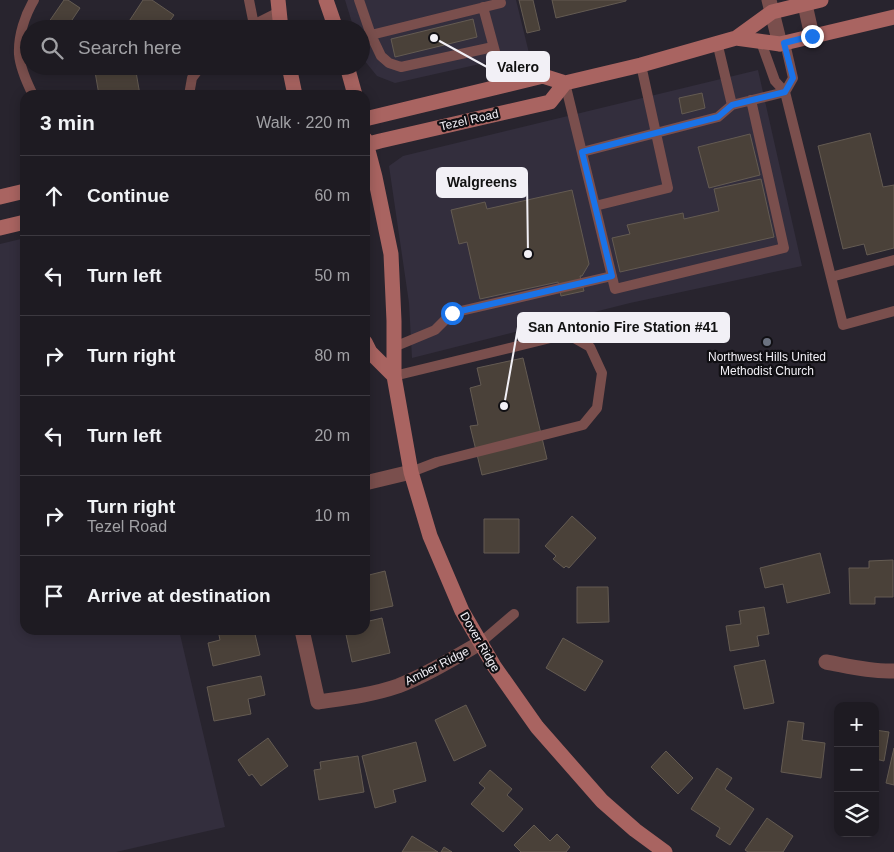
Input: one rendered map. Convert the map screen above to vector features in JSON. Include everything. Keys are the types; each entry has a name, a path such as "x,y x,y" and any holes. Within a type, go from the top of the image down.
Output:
{"main road":[{"path":"326,0 333,20"},
{"name":"Tezel Road","path":"736,38 771,6 820,0"},
{"path":"279,6 280,20"},
{"name":"Tezel Road","path":"370,118 543,76 565,83 736,38 782,44 894,17"},
{"path":"291,75 294,90"},
{"path":"349,75 354,90"},
{"name":"Tezel Road","path":"370,142 550,102 565,83"},
{"name":"Dover Ridge","path":"370,161 391,254 394,376 411,472 430,536 462,611 494,666 537,727 602,801 635,830 665,852"},
{"path":"0,197 20,192"},
{"path":"0,228 20,223"},
{"path":"370,352 394,376"}],"street":[{"path":"804,2 812,36"},
{"path":"771,6 782,44"},
{"path":"370,482 411,472"},
{"name":"Amber Ridge","path":"303,635 318,702 371,694 398,686 424,675 480,643"},
{"path":"826,662 865,669 894,671"}],"lane":[{"path":"25,20 34,0"},
{"path":"248,0 249,20"},
{"path":"359,0 366,20"},
{"path":"371,35 501,3 500,0"},
{"path":"260,20 279,6"},
{"path":"484,7 504,85"},
{"path":"370,32 381,56 389,63 401,67 494,47"},
{"path":"717,42 732,105"},
{"path":"761,42 775,81 785,92 843,325 894,311"},
{"path":"20,44 20,58"},
{"path":"582,152 718,117 732,105 785,92 793,78 782,44"},
{"path":"595,206 668,188 641,64"},
{"path":"25,75 31,90"},
{"path":"190,90 194,75"},
{"path":"565,83 615,288 784,248 751,100"},
{"path":"831,278 894,260"},
{"path":"394,347 436,330 452,313 612,276"},
{"path":"394,376 567,334 590,347 602,373 597,408 583,425 437,462 411,472"},
{"path":"480,643 514,614"}],"shaded area":[{"path":"345,0 516,0 529,53 395,83 377,76 370,67 370,20 351,20"},
{"path":"758,70 802,266 630,303 412,358 409,303 389,166 403,156"},
{"path":"20,239 20,635 180,635 225,827 116,852 0,852 0,244"}],"building":[{"path":"64,0 68,0 80,8 72,20 50,20"},
{"path":"143,0 152,0 174,15 170,20 130,20"},
{"path":"519,0 533,0 540,30 527,33"},
{"path":"552,0 626,0 626,1 556,18"},
{"path":"473,19 477,37 395,57 391,39"},
{"path":"96,75 137,75 139,90 98,90"},
{"path":"702,93 705,108 682,114 679,98"},
{"path":"870,133 883,187 894,185 894,248 867,255 864,244 843,249 818,146"},
{"path":"750,134 760,175 709,188 698,147"},
{"path":"761,179 774,237 620,272 612,238 630,234 627,225 683,213 684,219 719,211 714,189"},
{"path":"572,190 589,264 582,276 580,276 584,291 561,296 558,282 480,299 467,242 459,244 451,210 485,202 487,209"},
{"path":"523,358 547,459 482,475 470,426 478,425 470,388 481,385 477,368"},
{"path":"572,516 596,538 569,568 566,566 564,568 553,559 556,556 545,546"},
{"path":"484,519 519,519 519,553 484,553"},
{"path":"820,553 830,593 787,603 783,584 765,588 760,568"},
{"path":"893,560 893,597 875,597 875,604 850,604 849,568 869,568 869,561"},
{"path":"385,571 393,606 370,611 370,575"},
{"path":"577,587 608,587 609,622 577,623"},
{"path":"764,607 769,634 757,636 759,646 730,651 726,626 741,624 739,611"},
{"path":"382,618 390,653 352,662 346,635 370,635 370,621"},
{"path":"219,635 255,635 260,655 213,666 208,643 220,640"},
{"path":"563,638 603,661 585,691 546,668"},
{"path":"765,660 774,703 744,709 734,666"},
{"path":"261,676 265,695 248,699 251,714 214,721 207,687"},
{"path":"466,705 486,746 454,761 435,720"},
{"path":"788,721 804,723 802,740 825,743 821,778 781,772"},
{"path":"879,731 889,732 884,761 879,760"},
{"path":"268,738 288,766 261,786 252,774 249,776 238,760"},
{"path":"416,742 426,781 393,790 396,802 375,808 362,756"},
{"path":"894,748 894,785 886,783"},
{"path":"666,751 693,778 678,794 651,767"},
{"path":"358,756 364,792 319,800 314,770 321,769 320,762"},
{"path":"717,768 732,778 725,789 754,809 730,845 716,836 720,828 691,809"},
{"path":"490,770 512,789 507,795 523,809 503,832 471,804 485,788 479,783"},
{"path":"767,818 793,836 783,852 748,852 745,850"},
{"path":"534,825 550,841 557,834 570,847 566,852 521,852 514,845"},
{"path":"412,836 438,852 402,852"},
{"path":"444,847 452,852 441,852"}],"place":[{"name":"Valero","path":"434,38"},
{"name":"Walgreens","path":"528,254"},
{"name":"Northwest Hills United Methodist Church","path":"767,342"},
{"name":"San Antonio Fire Station #41","path":"504,406"}],"route":[{"path":"452,313 612,276 582,152 718,117 732,105 785,92 793,78 784,43 812,36"}]}
